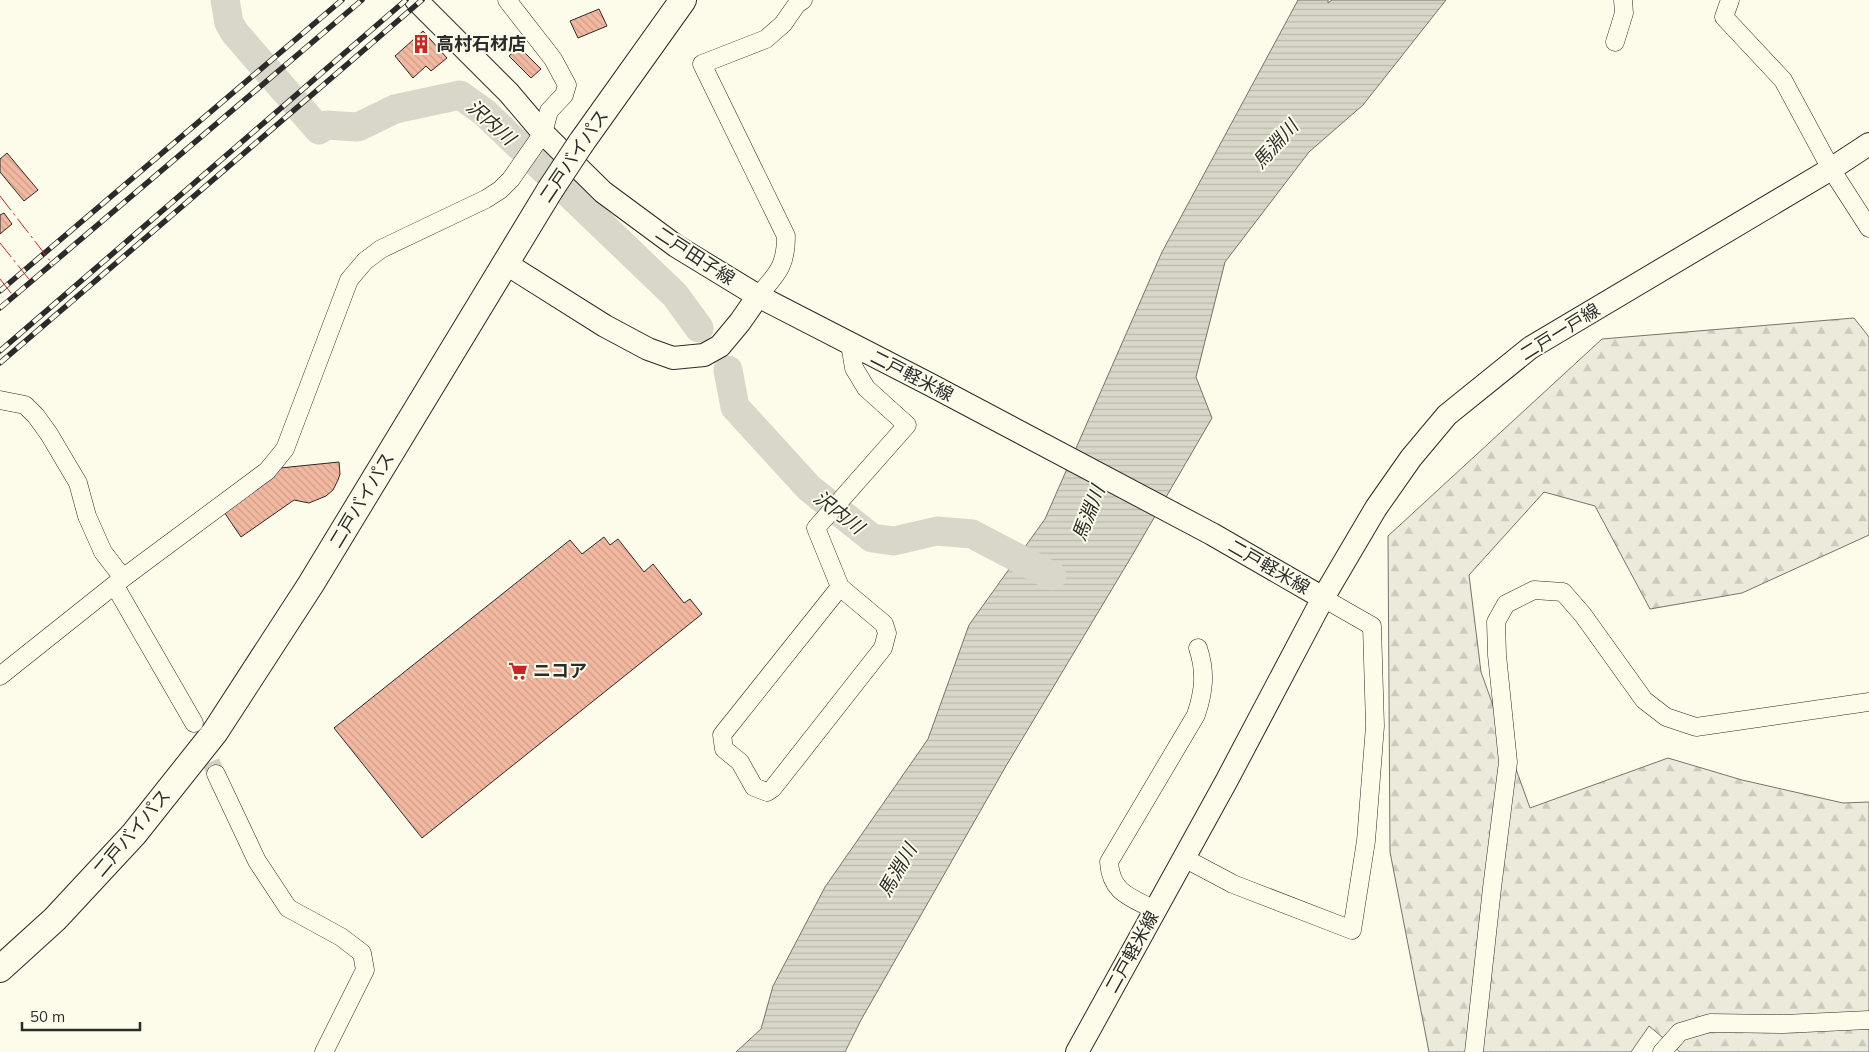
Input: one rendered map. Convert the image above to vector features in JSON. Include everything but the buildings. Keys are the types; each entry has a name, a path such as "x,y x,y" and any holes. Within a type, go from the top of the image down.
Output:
{"highway":[{"name":"二戸バイパス","path":"0,969 55,919 134,834 215,732 311,584 550,190 682,0"}],"main road":[{"name":"二戸田子線","path":"416,0 509,93 543,133 603,192 676,246 758,296"},
{"name":"二戸一戸線","path":"1323,598 1376,508 1411,458 1448,415 1530,348 1831,169 1869,144"},
{"path":"505,263 605,326 648,349 673,358 704,355 720,346 758,296"},
{"name":"二戸軽米線","path":"758,296 1212,534 1323,598 1184,858 1077,1052"}],"street":[{"path":"0,676 119,582 267,471 285,448 349,280 366,261 381,249 486,199 500,190 511,179 543,133 549,112 564,95 568,85 553,60 507,0"},
{"path":"1615,42 1624,13 1623,0"},
{"path":"1730,0 1724,17 1783,80 1831,169 1869,228"},
{"path":"758,296 780,272 786,252 786,236 702,64 766,39 783,24 797,1"},
{"path":"840,587 722,735 724,749 740,762 754,787 767,792 773,788 883,648 887,633 884,624 840,587 816,528 907,425 866,388 854,368 850,344"},
{"path":"0,400 25,406 36,416 49,434 78,483 87,516 103,552 194,723"},
{"path":"1474,1052 1508,762 1497,655 1496,622 1506,604 1534,590 1563,592 1583,615 1644,700 1666,718 1696,727 1869,702"},
{"path":"1184,858 1233,884 1352,930 1366,841 1374,736 1372,626 1323,598"},
{"path":"1155,910 1121,892 1110,874 1109,862 1196,715 1204,679 1203,662 1198,648"},
{"path":"216,774 257,861 288,908 341,937 362,952 365,970 324,1052"},
{"path":"1662,1052 1680,1032 1710,1023 1784,1024 1869,1020"}],"green space":[{"path":"1854,318 1869,337 1869,535 1742,593 1650,609 1595,506 1544,492 1469,575 1481,672 1530,808 1668,758 1742,780 1843,803 1869,802 1869,1052 1680,1052 1649,1026 1631,1052 1429,1052 1390,852 1388,536 1602,339"}],"water":[{"name":"馬淵川","path":"1298,0 1328,0 1328,3 1332,0 1446,0 1363,105 1309,152 1225,262 1196,377 1212,418 1006,766 861,1020 845,1052 736,1052 761,1029 773,986 825,887 928,739 969,625 1045,519 1162,252"}],"waterway":[{"name":"沢内川","path":"225,0 229,23 235,33 319,130 326,125 358,127 395,109 460,95 484,112 675,295 699,328"},
{"name":"沢内川","path":"728,370 735,407 809,488 872,538 894,541 937,531 972,534 1052,576"}],"tunnel":[{"path":"200,737 216,774"}],"railway":[{"path":"0,291 342,0"},
{"path":"0,308 362,0"},
{"path":"0,351 406,0"},
{"path":"0,363 422,0"}],"power":[{"path":"0,196 54,266"},
{"path":"0,243 32,283"},
{"path":"0,279 14,297"}],"place":[{"name":"高村石材店","path":"421,44"},
{"name":"ニコア","path":"518,671"}]}
